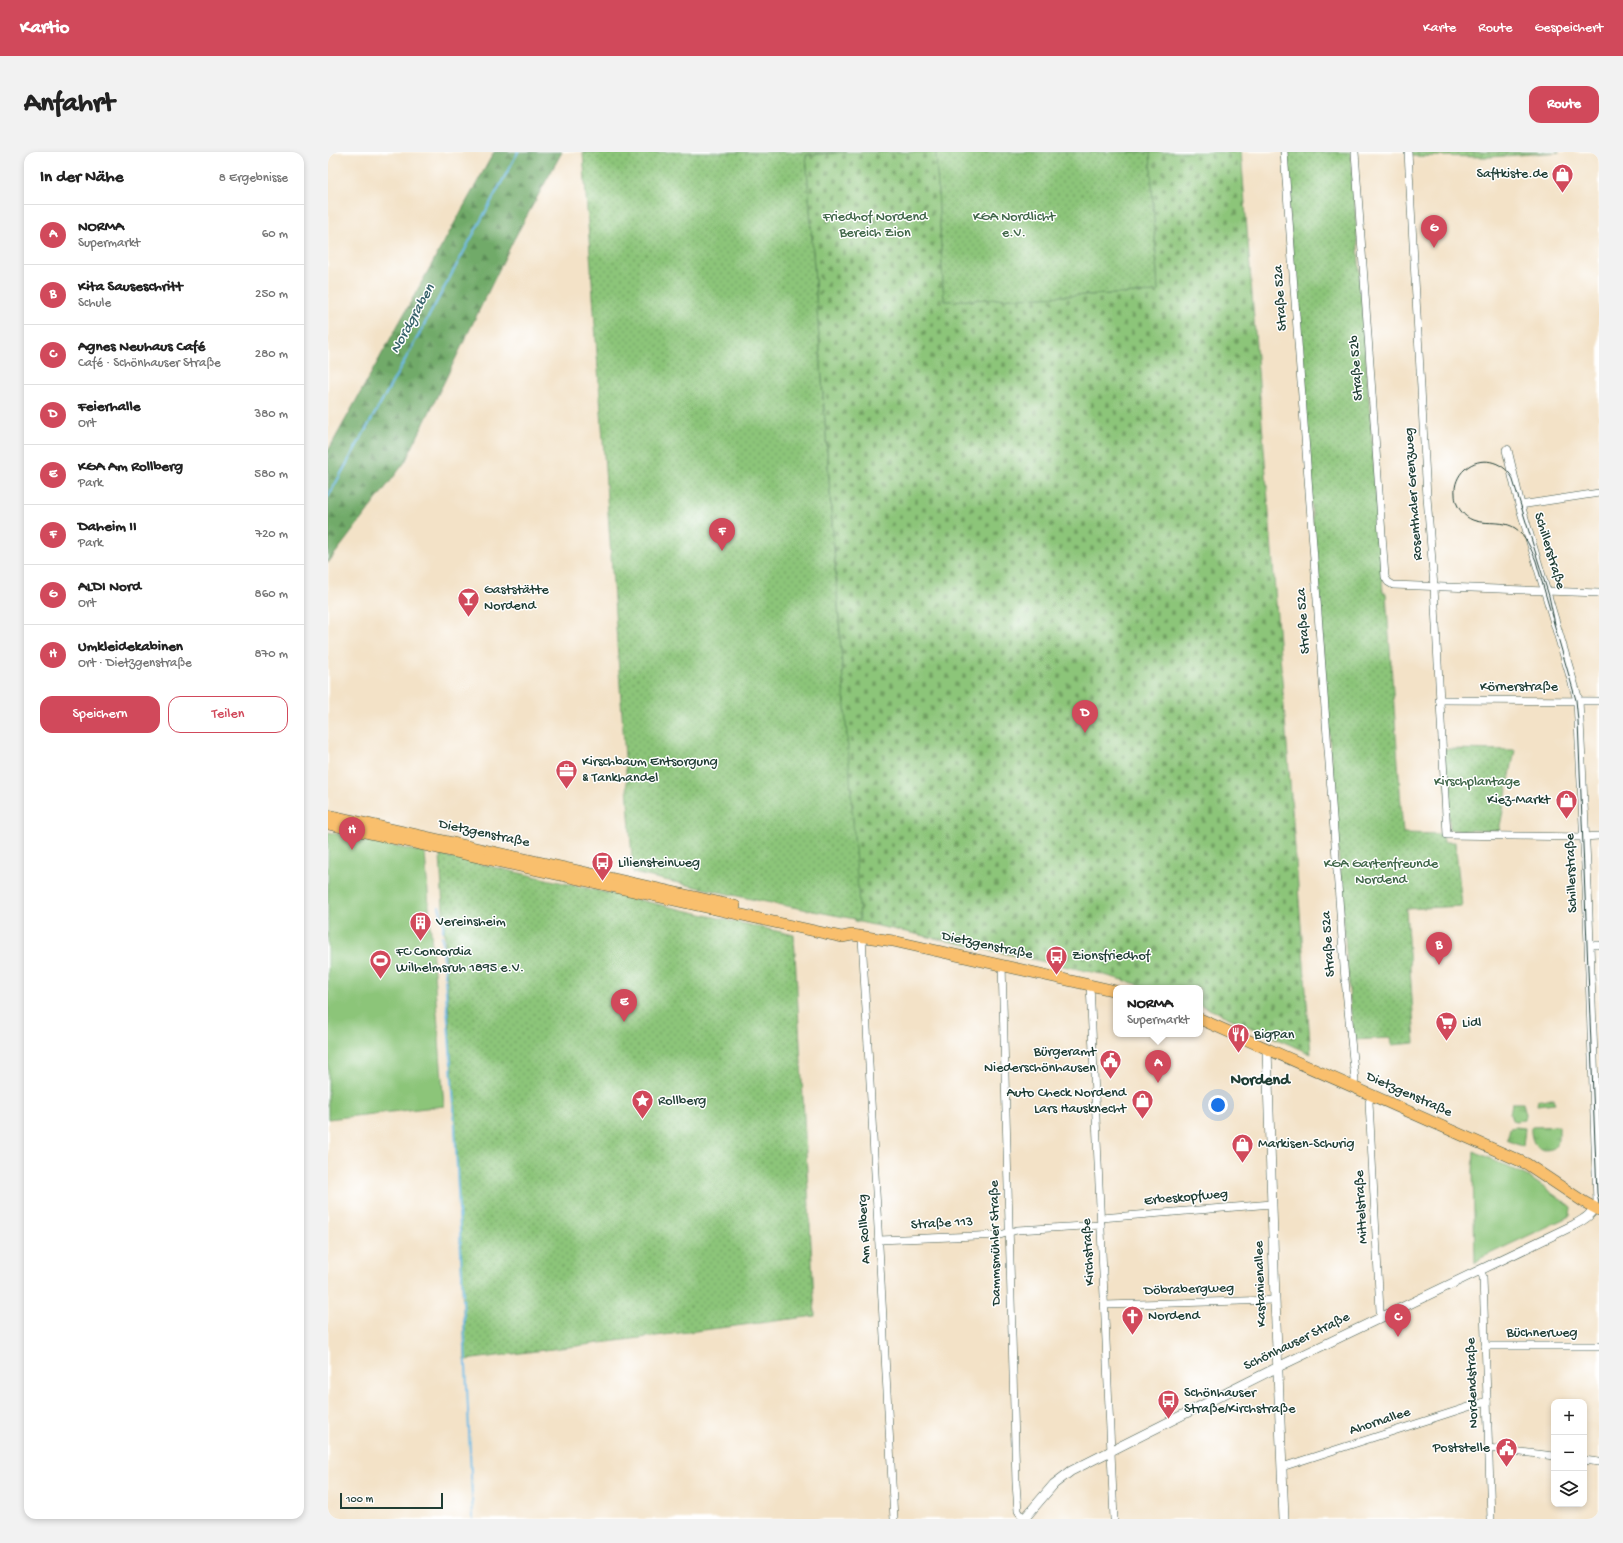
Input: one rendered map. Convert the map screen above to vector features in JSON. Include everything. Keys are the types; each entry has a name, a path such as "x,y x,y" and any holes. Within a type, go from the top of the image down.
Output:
{"main road":[{"name":"Dietzgenstraße","path":"328,815 433,842 634,887 842,937 857,936 893,941 1002,964 1113,990"},
{"name":"Dietzgenstraße","path":"328,824 433,842"},
{"name":"Dietzgenstraße","path":"1203,1020 1527,1164 1597,1209"}],"street":[{"name":"Straße 52a","path":"1284,152 1344,980 1355,1080 1352,1087"},
{"name":"Straße 52b","path":"1355,152 1385,577 1388,582 1393,585 1434,587"},
{"name":"Rosenthaler Grenzweg","path":"1408,152 1447,835 1585,837"},
{"name":"Schillerstraße","path":"1507,450 1520,505 1578,700 1597,1085 1597,1209"},
{"path":"1520,505 1599,493"},
{"path":"1434,587 1599,593"},
{"name":"Körnerstraße","path":"1439,700 1599,701"},
{"path":"1585,837 1599,836"},
{"name":"Am Rollberg","path":"857,936 879,1240 894,1519"},
{"path":"1589,945 1599,945"},
{"name":"Dammsmühler Straße","path":"1002,964 1008,1233 1016,1483 1018,1511 1024,1519"},
{"name":"Kirchstraße","path":"1090,984 1114,1519"},
{"name":"Kastanienallee","path":"1267,1049 1284,1519"},
{"name":"Mittelstraße","path":"1372,1096 1369,1102 1380,1311 1382,1317"},
{"name":"Erbeskopfweg","path":"1101,1221 1272,1204"},
{"name":"Schönhauser Straße","path":"1024,1519 1062,1476 1110,1450 1278,1367 1574,1225 1597,1209"},
{"name":"Straße 113","path":"879,1240 994,1235 1017,1230 1101,1221"},
{"name":"Nordendstraße","path":"1480,1270 1483,1277 1491,1519"},
{"name":"Döbrabergweg","path":"1105,1306 1275,1300"},
{"name":"Büchnerweg","path":"1485,1346 1599,1346"},
{"name":"Ahornallee","path":"1282,1467 1487,1401"},
{"path":"1488,1448 1551,1456"},
{"path":"1587,1460 1599,1462"}],"green space":[{"path":"494,152 562,152 513,241 405,462 328,563 328,451"},
{"path":"583,152 846,152 806,155 860,920 751,899 633,873"},
{"name":"Friedhof Nordend Bereich Zion","path":"846,152 936,152 944,301 1158,292 1150,152 1241,152 1311,1054 1203,1006 1203,985 1140,985 1101,974 855,921 840,631 806,155"},
{"name":"KGA Nordlicht e.V.","path":"936,152 1150,152 1158,292 944,301"},
{"name":"KGA Gartenfreunde Nordend","path":"1284,152 1351,152 1383,593 1386,593 1403,833 1443,834 1444,842 1455,842 1462,906 1406,909 1415,1043 1391,1045 1390,1038 1353,1040"},
{"path":"1410,152 1560,152 1490,157 1410,156"},
{"name":"Kirschplantage","path":"1443,749 1515,750 1499,831 1450,830"},
{"name":"FC Concordia Wilhelmsruh 1895 e.V.","path":"328,832 425,853 444,1106 328,1119"},
{"path":"440,855 794,935 815,1316 465,1360 457,1163"},
{"path":"1553,1099 1555,1103 1537,1105 1538,1100"},
{"path":"1512,1103 1523,1103 1526,1114 1525,1120 1512,1120 1510,1114"},
{"path":"1559,1126 1559,1140 1554,1148 1544,1150 1536,1146 1532,1138 1531,1127"},
{"path":"1510,1128 1525,1128 1523,1147 1507,1140"},
{"path":"1474,1151 1529,1177 1571,1207 1570,1216 1481,1258 1475,1263"}],"waterway":[{"name":"Nordgraben","path":"328,497 411,349 518,152"},
{"path":"439,907 443,920 443,931"},
{"path":"442,936 445,976"},
{"path":"445,979 451,1065"},
{"path":"451,1068 454,1105"},
{"path":"454,1107 463,1295"},
{"path":"463,1299 473,1519"}],"tram line":[{"path":"1555,624 1549,596 1512,477 1503,467 1491,462 1484,461 1471,465 1460,474 1457,480 1455,487 1455,498 1457,505 1467,517 1473,520 1508,525 1519,531 1525,538 1536,561 1576,700 1597,1193 1599,1204"}],"place":[{"name":"Saftkiste.de","path":"1563,194"},
{"name":"ALDI Nord","path":"1434,248"},
{"name":"Daheim II","path":"722,551"},
{"name":"Gaststätte Nordend","path":"469,618"},
{"name":"Feierhalle","path":"1085,733"},
{"name":"Kirschbaum Entsorgung & Tankhandel","path":"567,790"},
{"name":"Kiez-Markt","path":"1566,820"},
{"name":"Umkleidekabinen","path":"352,850"},
{"name":"Liliensteinweg","path":"602,882"},
{"name":"Vereinsheim","path":"421,942"},
{"name":"Kita Sauseschritt","path":"1439,965"},
{"name":"Zionsfriedhof","path":"1056,976"},
{"name":"FC Concordia Wilhelmsruh 1895 e.V.","path":"381,980"},
{"name":"KGA Am Rollberg","path":"624,1022"},
{"name":"Lidl","path":"1446,1042"},
{"name":"BigPan","path":"1238,1054"},
{"name":"Bürgeramt Niederschönhausen","path":"1111,1080"},
{"name":"NORMA","path":"1158,1083"},
{"name":"Rollberg","path":"643,1120"},
{"name":"Auto Check Nordend Lars Hausknecht","path":"1142,1120"},
{"name":"Markisen-Schurig","path":"1242,1164"},
{"name":"Nordend","path":"1132,1336"},
{"name":"Agnes Neuhaus Café","path":"1398,1337"},
{"name":"Schönhauser Straße/Kirchstraße","path":"1168,1420"},
{"name":"Poststelle","path":"1506,1468"}],"district":[{"name":"Nordend","path":"1260,1081"}]}
